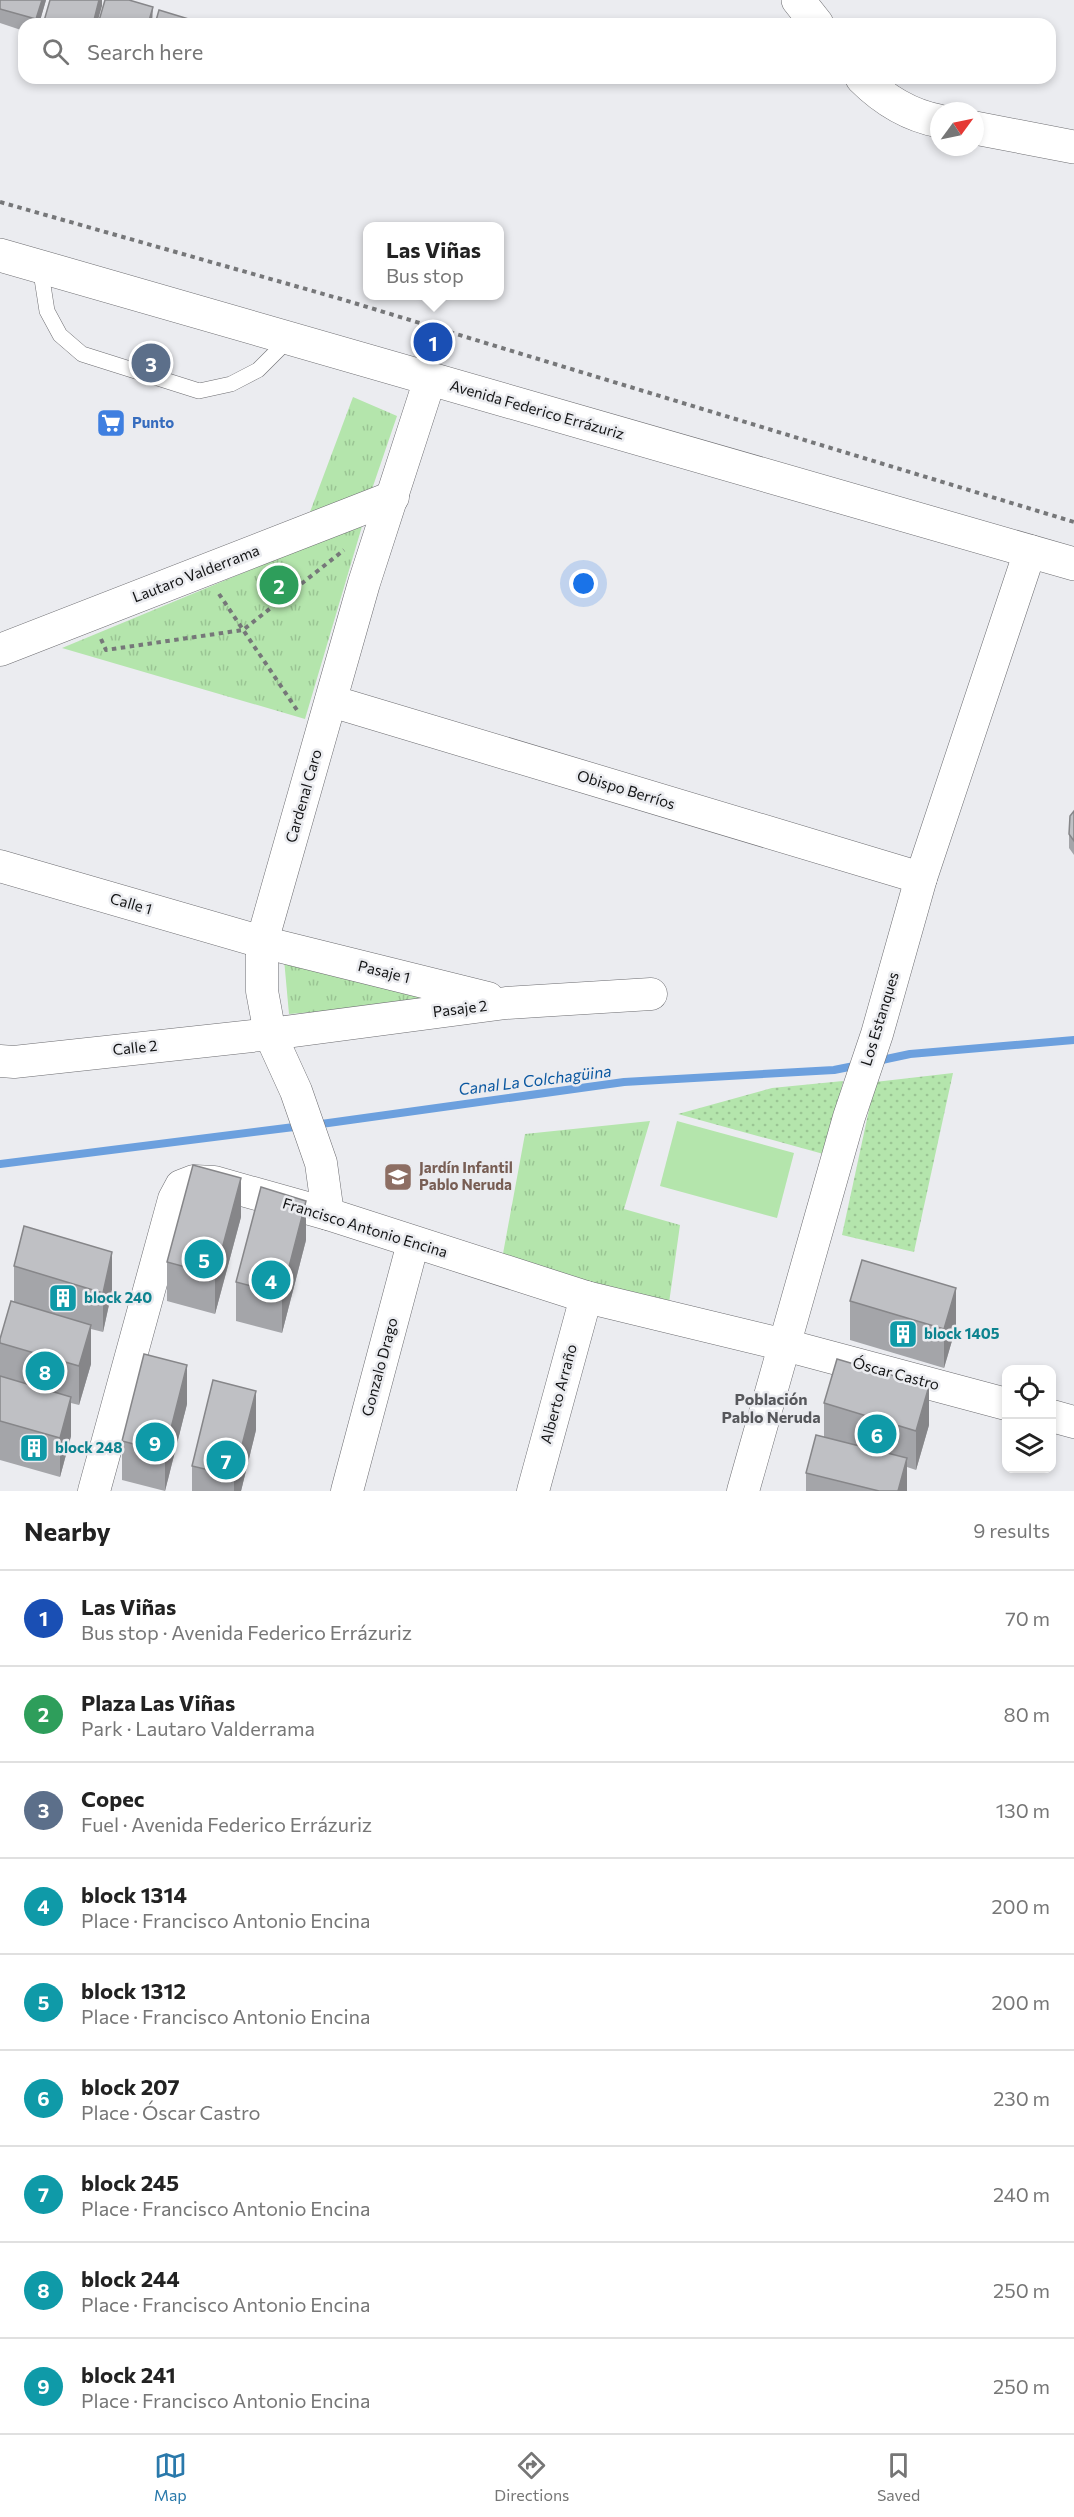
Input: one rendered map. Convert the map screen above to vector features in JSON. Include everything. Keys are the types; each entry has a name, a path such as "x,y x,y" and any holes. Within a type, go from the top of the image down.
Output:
{"main road":[{"path":"798,0 812,18"},
{"path":"869,84 889,101 907,111 930,118"},
{"path":"984,130 1074,147"},
{"name":"Avenida Federico Errázuriz","path":"0,255 1074,564"}],"street":[{"name":"Cardenal Caro","path":"328,1214 321,1164 296,1091 270,1034 262,991 262,942 364,583 430,379"},
{"name":"Lautaro Valderrama","path":"0,650 393,497"},
{"name":"Los Estanques","path":"743,1491 849,1117 877,1034 921,878 1030,551"},
{"name":"Obispo Berríos","path":"331,702 921,878"},
{"name":"Calle 1","path":"0,866 262,942"},
{"name":"Pasaje 1","path":"262,942 506,1003"},
{"name":"Pasaje 2","path":"270,1034 506,1003 651,994"},
{"name":"Calle 2","path":"0,1061 14,1062 270,1034"},
{"name":"Francisco Antonio Encina","path":"94,1491 174,1199 182,1186 194,1181 214,1182 328,1214 412,1243 586,1297 785,1345"},
{"name":"Gonzalo Drago","path":"347,1491 412,1243"},
{"name":"Alberto Arraño","path":"532,1491 586,1297"},
{"name":"Óscar Castro","path":"785,1345 1002,1403"},
{"path":"1056,1417 1074,1422"}],"lane":[{"path":"40,266 47,311 60,335 82,354 199,392 231,384 258,370 290,338"}],"path":[{"path":"0,202 341,299 1074,522"},
{"path":"90,615 106,650 243,630 351,544"},
{"path":"204,571 320,742"}],"green space":[{"path":"353,397 397,416 371,492 310,512"},
{"path":"363,523 305,719 62,648"},
{"path":"284,959 458,1000 289,1014"},
{"path":"953,1073 914,1252 842,1235 875,1082"},
{"path":"843,1081 827,1155 678,1114 772,1088"},
{"path":"650,1121 624,1209 680,1225 669,1303 502,1259 525,1134"},
{"path":"677,1121 794,1153 777,1218 660,1186"}],"building":[{"path":"0,0 42,0 36,18 0,9"},
{"path":"50,0 99,0 94,18 45,18"},
{"path":"105,0 129,0 153,7 150,18 100,18"},
{"path":"159,10 185,18 157,18"},
{"path":"1074,811 1074,841 1069,834 1070,816"},
{"path":"193,1165 241,1178 215,1275 167,1262"},
{"path":"261,1187 306,1201 282,1294 236,1282"},
{"path":"24,1226 112,1252 103,1293 14,1266"},
{"path":"862,1260 956,1288 944,1329 850,1301"},
{"path":"11,1301 91,1325 79,1366 0,1343"},
{"path":"144,1354 187,1365 165,1452 122,1441"},
{"path":"837,1359 929,1386 916,1431 824,1403"},
{"path":"0,1376 71,1397 60,1438 0,1421"},
{"path":"213,1380 256,1391 234,1476 192,1466"},
{"path":"816,1435 907,1458 898,1491 879,1491 806,1473"}],"waterway":[{"name":"Canal La Colchagüina","path":"877,1061 910,1054 1074,1040"},
{"name":"Canal La Colchagüina","path":"314,1125 624,1082 834,1070 859,1065"},
{"name":"Canal La Colchagüina","path":"0,1164 302,1126"}],"place":[{"name":"Las Viñas","path":"433,342"},
{"name":"Copec","path":"151,363"},
{"name":"Punto","path":"111,423"},
{"name":"Plaza Las Viñas","path":"279,585"},
{"name":"Jardín Infantil Pablo Neruda","path":"398,1177"},
{"name":"block 1312","path":"204,1259"},
{"name":"block 1314","path":"271,1280"},
{"name":"block 240","path":"63,1298"},
{"name":"block 1405","path":"903,1334"},
{"name":"block 244","path":"45,1371"},
{"name":"block 207","path":"877,1434"},
{"name":"block 241","path":"155,1442"},
{"name":"block 248","path":"34,1448"},
{"name":"block 245","path":"226,1460"}],"district":[{"name":"Población Pablo Neruda","path":"771,1408"}]}
